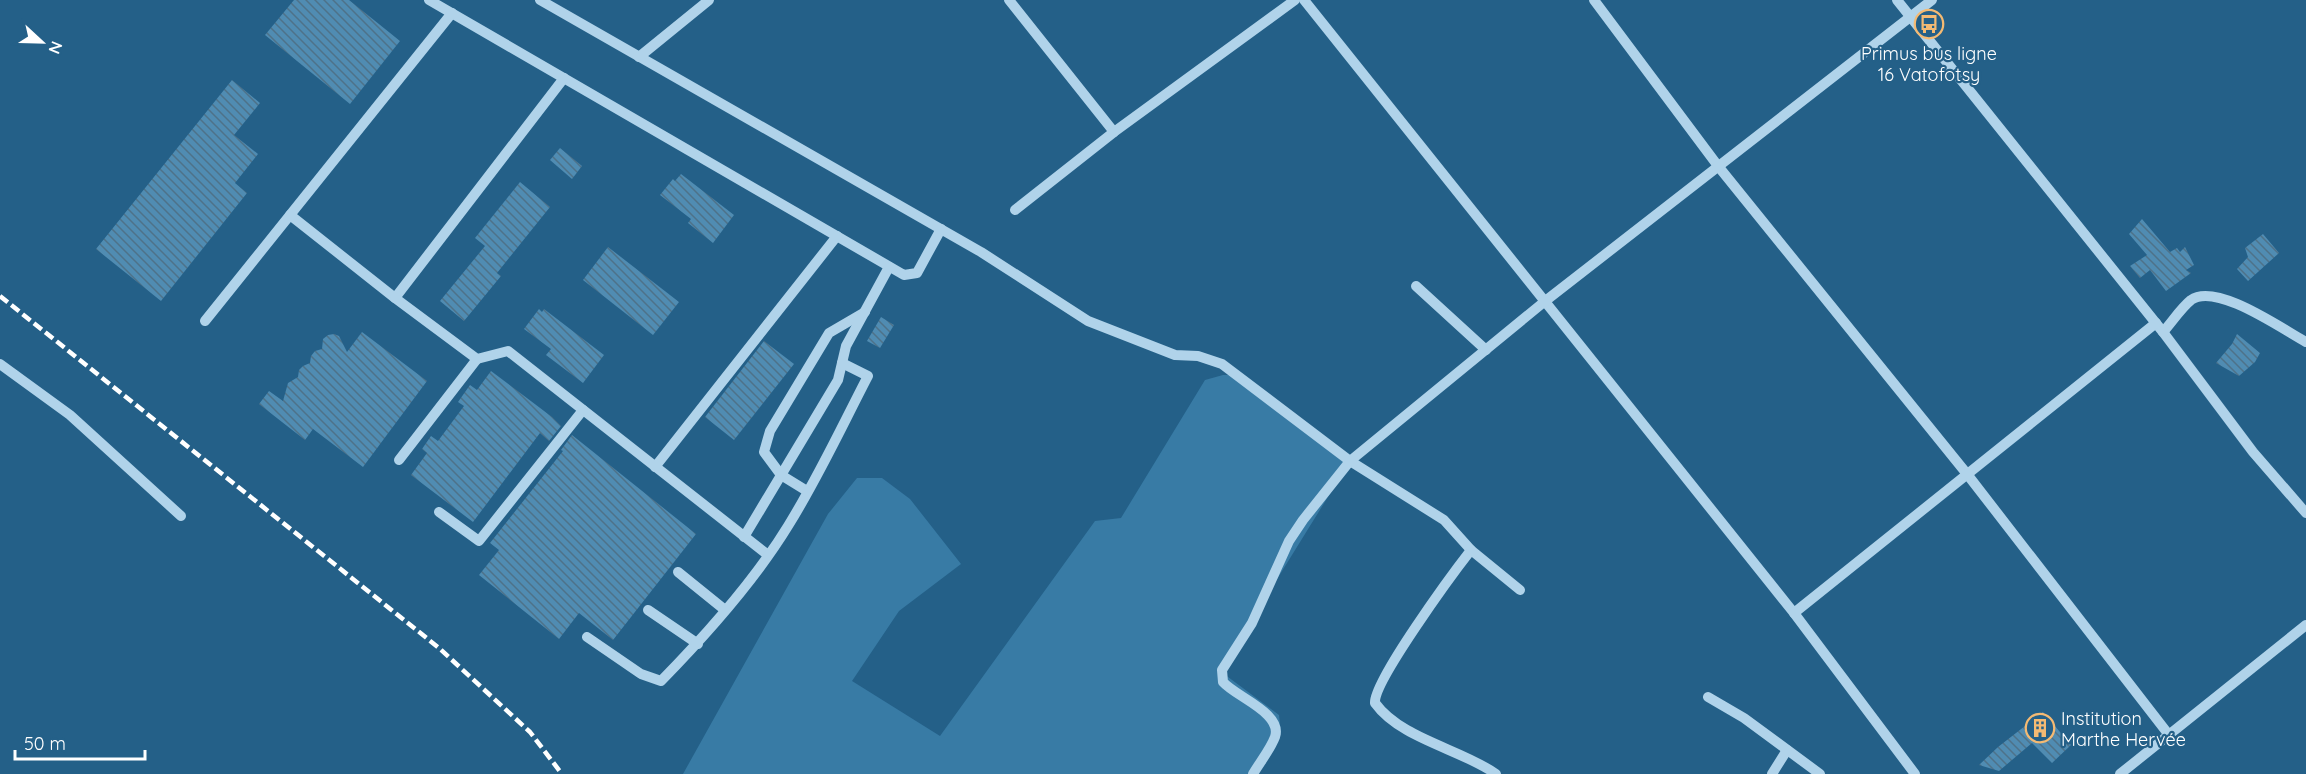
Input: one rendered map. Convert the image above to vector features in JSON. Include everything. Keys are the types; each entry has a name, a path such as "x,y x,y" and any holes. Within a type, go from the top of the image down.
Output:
{"street":[{"path":"429,0 904,275 917,273 942,229"},
{"path":"540,0 942,229 1088,321 1175,354 1198,356 1222,364 1350,461 1444,520 1471,550 1520,590"},
{"path":"639,57 709,0"},
{"path":"1009,0 1114,132"},
{"path":"1016,210 1114,132 1296,0"},
{"path":"1304,0 1794,613 1915,774"},
{"path":"1594,0 1718,166 1967,474 2169,735"},
{"path":"1897,0 2156,323 2253,452 2306,513"},
{"path":"1253,774 1274,737 1275,724 1270,717 1223,682 1222,670 1252,623 1289,541 1350,461 1544,302 1932,0"},
{"path":"205,321 452,13"},
{"path":"395,298 564,78"},
{"path":"290,215 477,359"},
{"path":"655,467 837,236"},
{"path":"744,537 838,380 846,346 889,267"},
{"path":"1416,286 1486,350"},
{"path":"2163,332 2192,299 2206,295 2226,298 2306,342"},
{"path":"807,491 781,475 764,452 770,431 829,333 865,311"},
{"path":"1794,613 2156,323"},
{"path":"399,460 477,359 508,351 768,555"},
{"path":"587,636 641,674 661,681 698,644 788,526 868,376 842,363"},
{"path":"0,364 70,415 181,516"},
{"path":"439,512 479,541 583,410"},
{"path":"1471,550 1387,670 1374,696 1375,703 1393,720 1431,742 1496,774"},
{"path":"678,572 725,610"},
{"path":"648,610 698,644"},
{"path":"2120,774 2306,625"},
{"path":"1708,697 1744,718 1820,774"},
{"path":"1772,774 1787,750"}],"shaded area":[{"path":"1223,375 1239,375 1349,463 1220,671 1279,715 1281,734 1258,774 683,774 828,514 857,478 882,478 910,499 961,564 899,611 852,681 940,736 1095,521 1121,518 1205,380"}],"building":[{"path":"294,0 349,0 400,41 350,104 265,35"},
{"path":"232,80 260,103 234,135 258,154 235,183 247,193 161,301 96,249"},
{"path":"560,148 582,166 572,179 550,160"},
{"path":"681,174 734,215 713,243 688,223 691,219 660,195 673,179 675,181"},
{"path":"520,182 550,207 497,273 501,276 464,321 440,301 485,246 475,238"},
{"path":"2142,219 2170,252 2177,248 2180,252 2185,247 2194,265 2186,270 2191,273 2166,291 2150,270 2140,278 2130,266 2147,255 2129,234"},
{"path":"2263,234 2279,253 2248,281 2237,269 2248,257 2245,248"},
{"path":"608,247 679,302 653,335 583,280"},
{"path":"539,309 542,312 544,309 604,355 583,383 546,355 551,349 524,329"},
{"path":"881,317 894,325 880,348 867,341"},
{"path":"362,332 427,381 363,467 313,429 305,440 259,404 269,391 283,401 288,383 298,377 299,370 303,366 310,363 315,351 322,349 323,339 328,335 339,336 347,352"},
{"path":"2237,334 2260,353 2255,362 2239,376 2216,363 2232,344"},
{"path":"764,341 794,364 734,440 705,417"},
{"path":"491,371 561,426 549,441 540,433 473,522 411,475 427,453 422,449 431,436 438,441 464,406 458,402 470,385 477,390"},
{"path":"572,435 696,534 613,640 579,613 559,639 479,575 499,550 490,543 563,451 561,450"},
{"name":"Institution Marthe Hervée","path":"2043,712 2071,745 2052,763 2032,743 1999,771 1979,765 1998,747"}],"railway":[{"path":"0,296 439,648 530,732 562,774"}],"place":[{"name":"Primus bus ligne 16 Vatofotsy","path":"1929,24"},
{"name":"Institution Marthe Hervée","path":"2040,728"}]}
